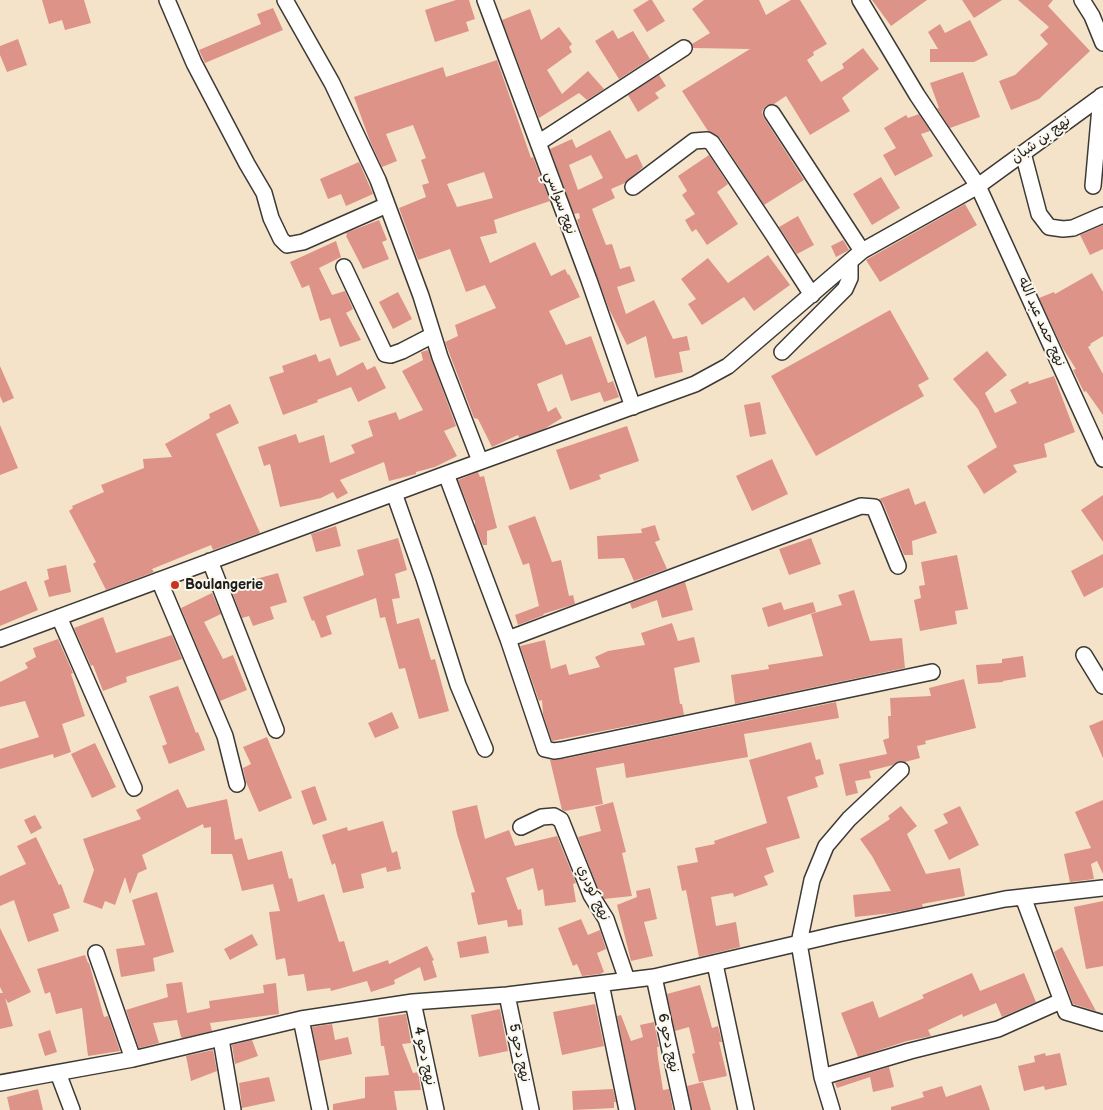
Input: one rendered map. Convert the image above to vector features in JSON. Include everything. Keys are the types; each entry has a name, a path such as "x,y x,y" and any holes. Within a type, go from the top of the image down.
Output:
{"street":[{"path":"167,0 194,63 264,193 271,218 281,238 287,245 303,242 388,205"},
{"path":"285,0 332,83 378,180 480,461"},
{"name":"نهج سواسي","path":"485,0 589,280 633,407"},
{"name":"نهج حمد عبد الله","path":"860,0 917,95 978,186 1103,459"},
{"path":"1082,0 1092,16 1103,43"},
{"path":"538,144 684,48"},
{"path":"1093,186 1102,96"},
{"name":"نهج بن شبان","path":"0,639 480,461 695,384 728,366 862,251 978,186 1102,96"},
{"path":"772,113 862,251"},
{"path":"633,187 694,142 707,140 712,143 812,295"},
{"path":"1023,153 1039,214 1050,227 1073,228 1103,215"},
{"path":"782,352 845,288 850,278 850,262"},
{"path":"344,267 386,354 396,353 433,335"},
{"path":"446,474 508,639 544,749 554,751 932,672"},
{"path":"394,493 424,578 458,685 485,749"},
{"path":"508,639 861,506 874,507 898,566"},
{"path":"210,561 276,730"},
{"path":"159,580 225,736 237,784"},
{"path":"59,617 134,788"},
{"path":"1084,655 1103,686"},
{"path":"832,1110 822,1077 799,944 812,880 826,846 849,819 901,770"},
{"name":"نهج كودري","path":"521,827 542,817 554,816 561,820 591,895 606,919 627,980"},
{"path":"0,1083 133,1059 301,1019 413,1002 507,996 654,977 959,909 1022,898 1103,888"},
{"path":"1022,898 1066,1012 1103,1023"},
{"path":"96,953 133,1059"},
{"path":"715,964 746,1110"},
{"name":"نهج دحو 6","path":"654,977 683,1110"},
{"path":"602,984 627,1110"},
{"name":"نهج دحو 5","path":"507,996 530,1110"},
{"path":"822,1077 910,1051 998,1029 1061,1001"},
{"name":"نهج دحو 4","path":"413,1002 436,1110"},
{"path":"301,1019 320,1110"},
{"path":"221,1039 233,1110"},
{"path":"58,1073 72,1110"}],"building":[{"path":"42,0 84,0 91,23 65,30 62,20 49,24"},
{"path":"456,0 469,0 475,19 466,22 469,31 435,42 425,10"},
{"path":"652,0 665,21 647,32 633,10"},
{"path":"704,0 759,0 766,15 791,0 800,0 827,44 813,52 814,55 807,60 821,82 844,68 842,64 863,48 879,69 842,98 850,111 810,135 786,96 764,108 762,112 764,118 804,180 764,205 720,138 708,131 682,91 750,49 693,48 692,44 710,33 692,9"},
{"path":"872,0 927,0 891,26"},
{"path":"962,0 1002,0 974,18"},
{"path":"1018,0 1053,0 1048,6 1090,51 1039,99 1011,110 999,81 1015,75 1048,44 1040,35 1049,27"},
{"path":"273,8 283,30 205,63 199,50 261,24 257,14"},
{"path":"530,9 541,40 559,27 572,44 569,47 572,52 547,70 562,94 588,71 604,89 587,100 579,93 539,118 502,20"},
{"path":"970,20 988,55 974,62 930,62 930,49 938,49 928,32 940,24 945,33"},
{"path":"613,30 618,39 633,31 650,59 619,79 595,41"},
{"path":"18,39 27,65 7,72 0,55 0,46"},
{"path":"497,60 531,158 533,157 550,201 494,220 497,233 480,237 490,263 535,242 551,276 565,269 580,297 549,311 566,345 591,336 608,383 613,381 619,397 604,402 600,392 571,401 562,374 537,384 548,412 556,407 562,418 544,429 519,438 518,435 492,447 478,419 474,418 445,342 458,336 455,325 496,308 485,285 466,292 450,249 418,260 399,208 426,197 422,185 429,183 421,160 426,158 413,125 386,134 397,161 382,167 354,97 443,67 446,77","holes":["484,172 493,198 457,207 447,184"]},
{"path":"963,72 980,117 950,128 937,108 939,108 930,83"},
{"path":"659,75 666,86 655,93 659,98 638,112 628,95"},
{"path":"919,114 930,131 921,134 933,156 895,176 883,155 896,148 884,128 906,115 908,118"},
{"path":"610,130 626,159 637,154 643,167 625,183 611,189 615,198 592,209 606,245 612,244 620,269 630,266 635,281 617,287 626,314 654,300 673,339 687,336 690,350 679,352 683,372 655,378 646,336 627,345 609,309 577,220 580,218 579,213 574,214 550,149 572,139 576,148","holes":["591,155 603,178 578,190 569,165"]},
{"path":"709,155 728,184 717,192 738,224 707,245 696,229 692,232 685,220 695,214 682,195 687,191 678,176"},
{"path":"359,162 373,194 346,206 341,194 328,199 320,179"},
{"path":"881,177 900,208 872,225 853,194"},
{"path":"965,204 977,225 880,282 866,260"},
{"path":"798,216 814,245 797,254 779,227"},
{"path":"379,220 387,240 382,242 389,259 363,269 346,233"},
{"path":"1103,225 1103,249 1090,255 1080,235"},
{"path":"843,240 849,250 836,257 831,246"},
{"path":"336,241 341,257 319,268 332,295 345,291 353,309 346,313 361,340 340,347 330,318 320,321 309,285 302,288 290,262"},
{"path":"768,255 790,285 754,311 744,297 702,325 688,304 696,299 681,279 708,258 728,283"},
{"path":"1092,273 1103,292 1103,336 1088,347 1103,374 1103,415 1086,391 1084,392 1073,370 1076,369 1062,347 1039,298 1054,292 1055,294"},
{"path":"398,292 412,319 393,329 379,302"},
{"path":"890,310 929,379 918,385 924,396 816,456 771,376"},
{"path":"428,350 456,426 444,431 457,456 435,467 416,472 416,474 389,481 384,462 340,480 348,493 337,499 333,492 321,498 280,507 270,464 264,466 258,447 296,434 299,443 324,435 330,463 355,453 351,445 373,436 368,421 396,412 399,420 423,410 402,371 423,360 421,352"},
{"path":"987,351 1007,375 985,393 995,413 1017,403 1010,390 1028,381 1029,384 1054,376 1075,432 1044,444 1047,457 1013,465 1017,472 984,494 967,466 997,447 978,409 953,379"},
{"path":"316,354 319,362 330,358 337,376 363,362 367,370 375,366 386,388 358,402 351,387 283,415 269,377 284,372 282,366"},
{"path":"0,366 14,398 3,403 0,396"},
{"path":"760,402 766,434 750,437 744,405"},
{"path":"230,404 239,423 216,434 260,533 213,550 211,545 152,569 154,572 106,590 93,564 96,562 69,511 73,508 72,506 104,492 101,485 144,468 143,459 172,457 165,444 210,418 209,414"},
{"path":"0,425 18,468 0,475"},
{"path":"627,426 639,461 599,475 601,479 570,490 556,450"},
{"path":"772,459 788,494 752,511 736,476"},
{"path":"478,472 480,477 484,476 497,528 487,531 487,545 483,545 475,526 475,520 458,480"},
{"path":"909,488 915,505 925,501 937,533 912,541 913,555 904,555 883,503 879,499"},
{"path":"1103,495 1103,542 1081,510"},
{"path":"535,516 552,562 561,560 569,596 573,595 575,604 543,614 518,625 515,615 539,606 529,563 523,565 508,526"},
{"path":"655,525 660,540 655,542 667,569 634,581 624,558 598,559 597,536 642,533 641,529"},
{"path":"336,526 341,546 316,552 311,534"},
{"path":"398,538 407,570 395,574 400,598 392,599 397,624 419,618 431,660 435,659 449,711 419,719 405,668 399,669 385,617 380,618 376,598 326,616 332,634 321,638 303,597 364,575 357,550"},
{"path":"811,538 821,564 789,575 779,549"},
{"path":"1103,554 1103,587 1084,597 1071,571"},
{"path":"957,555 968,609 955,611 957,624 920,631 914,600 921,598 919,586 925,585 921,562"},
{"path":"66,565 71,592 49,597 44,581 49,579 47,569"},
{"path":"278,573 287,602 270,607 274,619 253,626 249,616 242,618 230,586"},
{"path":"26,581 38,610 0,626 0,591"},
{"path":"685,582 693,610 662,618 657,600 632,609 630,603"},
{"path":"854,590 870,641 902,638 905,668 735,704 731,675 769,669 768,665 823,656 811,614 842,605 838,595"},
{"path":"212,593 221,614 204,622 223,659 233,655 247,690 220,701 181,608"},
{"path":"781,602 784,610 813,602 816,612 768,627 762,608"},
{"path":"103,617 116,653 172,635 182,659 126,677 127,682 103,691 93,665 91,666 74,628"},
{"path":"672,623 678,641 694,637 700,662 674,668 680,704 682,704 684,715 552,741 543,714 542,700 539,701 520,646 545,640 551,669 566,664 569,675 600,667 595,657 608,651 645,645 641,633"},
{"path":"58,639 73,673 71,674 85,716 62,724 71,752 54,758 53,754 0,769 0,749 39,737 25,701 0,707 0,682 28,668 25,663 36,657 33,648"},
{"path":"1023,656 1026,677 1003,682 978,684 976,665 1002,663 1002,659"},
{"path":"964,679 976,728 925,741 926,744 917,746 920,758 905,762 898,761 893,765 869,771 871,778 855,781 858,793 846,796 839,764 887,754 883,740 889,738 888,716 891,716 890,698 931,696 929,688"},
{"path":"178,686 196,733 198,732 205,750 169,764 162,746 167,744 149,696"},
{"path":"836,702 839,718 744,734 748,757 626,778 624,763 596,768 603,804 562,810 550,760 563,759"},
{"path":"392,712 399,728 375,738 368,723"},
{"path":"1103,720 1103,758 1089,726"},
{"path":"267,737 292,798 259,812 246,782 243,768 251,764 243,747"},
{"path":"811,742 816,760 820,759 824,774 815,777 818,787 787,797 800,838 766,848 774,872 764,876 768,885 734,897 733,893 711,897 716,926 736,922 740,947 699,957 686,890 682,891 677,866 698,862 695,848 715,844 714,841 767,823 749,760"},
{"path":"95,743 116,787 92,798 71,754"},
{"path":"315,786 327,820 313,825 301,791"},
{"path":"178,789 187,808 227,799 235,840 242,838 248,860 282,851 289,879 292,878 298,902 324,894 339,942 344,941 353,972 388,960 389,964 427,946 434,960 432,961 437,977 424,981 420,967 394,980 395,984 371,992 367,981 331,991 330,988 307,991 304,974 288,976 285,958 276,960 269,912 280,911 273,884 242,891 232,854 211,854 211,827 204,828 203,824 142,855 147,869 138,873 130,894 125,877 115,905 105,901 102,909 83,902 94,870 83,839 141,819 136,810"},
{"path":"1103,800 1103,874 1097,861 1091,864 1094,879 1070,882 1064,854 1091,848 1075,812"},
{"path":"613,802 626,852 622,853 632,896 604,899 599,891 578,837 601,831 595,807"},
{"path":"477,805 485,839 509,830 515,846 557,836 576,883 573,884 576,902 545,906 543,889 538,891 533,868 506,878 518,910 521,909 523,925 508,927 507,920 478,925 471,893 475,892 452,811"},
{"path":"901,806 917,826 907,834 926,874 960,868 965,896 922,904 923,907 892,913 855,917 853,895 891,891 872,856 860,839 890,819 888,816"},
{"path":"960,806 979,845 949,860 934,830 948,823 943,814"},
{"path":"35,815 42,828 31,834 24,820"},
{"path":"383,821 392,853 397,851 401,869 387,872 386,867 361,874 364,888 343,893 335,863 332,865 322,835 347,827 348,831"},
{"path":"36,837 59,885 61,884 70,908 53,914 59,931 28,942 14,900 0,906 0,876 26,864 17,846"},
{"path":"650,888 657,919 644,922 653,956 631,961 617,905 637,897 636,891"},
{"path":"157,892 174,952 153,958 155,971 121,977 116,949 145,945 132,900"},
{"path":"1103,901 1103,966 1086,969 1074,907"},
{"path":"581,919 588,935 600,930 606,949 597,953 604,972 600,974 582,976 577,964 573,966 558,928"},
{"path":"0,928 31,992 8,1003 5,998 13,1026 0,1029 0,993 3,993 0,987"},
{"path":"252,934 258,945 230,960 224,949"},
{"path":"486,936 489,953 460,958 457,942"},
{"path":"1062,947 1096,1011 1073,1004 1054,952"},
{"path":"85,955 104,1017 108,1016 120,1051 88,1056 82,1008 56,1014 50,992 45,994 37,969"},
{"path":"972,973 980,991 1024,973 1036,1002 1002,1017 996,1003 963,1017 962,1014 928,1030 931,1036 907,1041 858,1057 841,1013 873,1001 879,1018 924,998 922,995"},
{"path":"182,982 187,1013 210,1008 209,1001 264,993 263,985 276,983 279,1014 210,1023 212,1031 183,1038 181,1037 177,1020 153,1023 159,1043 139,1048 126,1010 168,997 166,984"},
{"path":"700,985 712,1028 718,1026 722,1042 719,1042 727,1076 699,1082 692,1054 695,1053 689,1027 675,1031 667,994"},
{"path":"595,1004 604,1046 562,1055 553,1012"},
{"path":"500,1009 508,1051 479,1057 471,1015"},
{"path":"406,1014 411,1043 402,1044 413,1073 418,1072 421,1090 394,1091 397,1110 333,1110 333,1104 365,1098 365,1077 389,1075 384,1046 381,1046 378,1018"},
{"path":"621,1015 631,1041 643,1037 640,1025 654,1022 659,1047 657,1047 658,1058 663,1090 669,1089 673,1110 636,1110 617,1016"},
{"path":"332,1024 335,1040 348,1037 352,1054 319,1061 312,1027"},
{"path":"50,1030 57,1052 45,1056 38,1034"},
{"path":"252,1040 258,1056 235,1064 232,1045"},
{"path":"213,1050 217,1071 191,1081 186,1056"},
{"path":"1045,1053 1046,1056 1060,1053 1067,1085 1045,1090 1044,1086 1024,1091 1018,1066 1035,1062 1034,1056"},
{"path":"889,1067 894,1087 873,1092 870,1077 837,1088 835,1083"},
{"path":"269,1077 275,1101 242,1108 239,1083"},
{"path":"703,1082 711,1110 692,1110 687,1086"},
{"path":"981,1085 990,1110 891,1110 891,1107 924,1097 922,1092 942,1086 946,1097"},
{"path":"38,1089 43,1110 10,1110 7,1097"},
{"path":"613,1089 616,1102 614,1102 614,1108 573,1110 572,1091"}],"place":[{"name":"Boulangerie","path":"175,585"}]}
